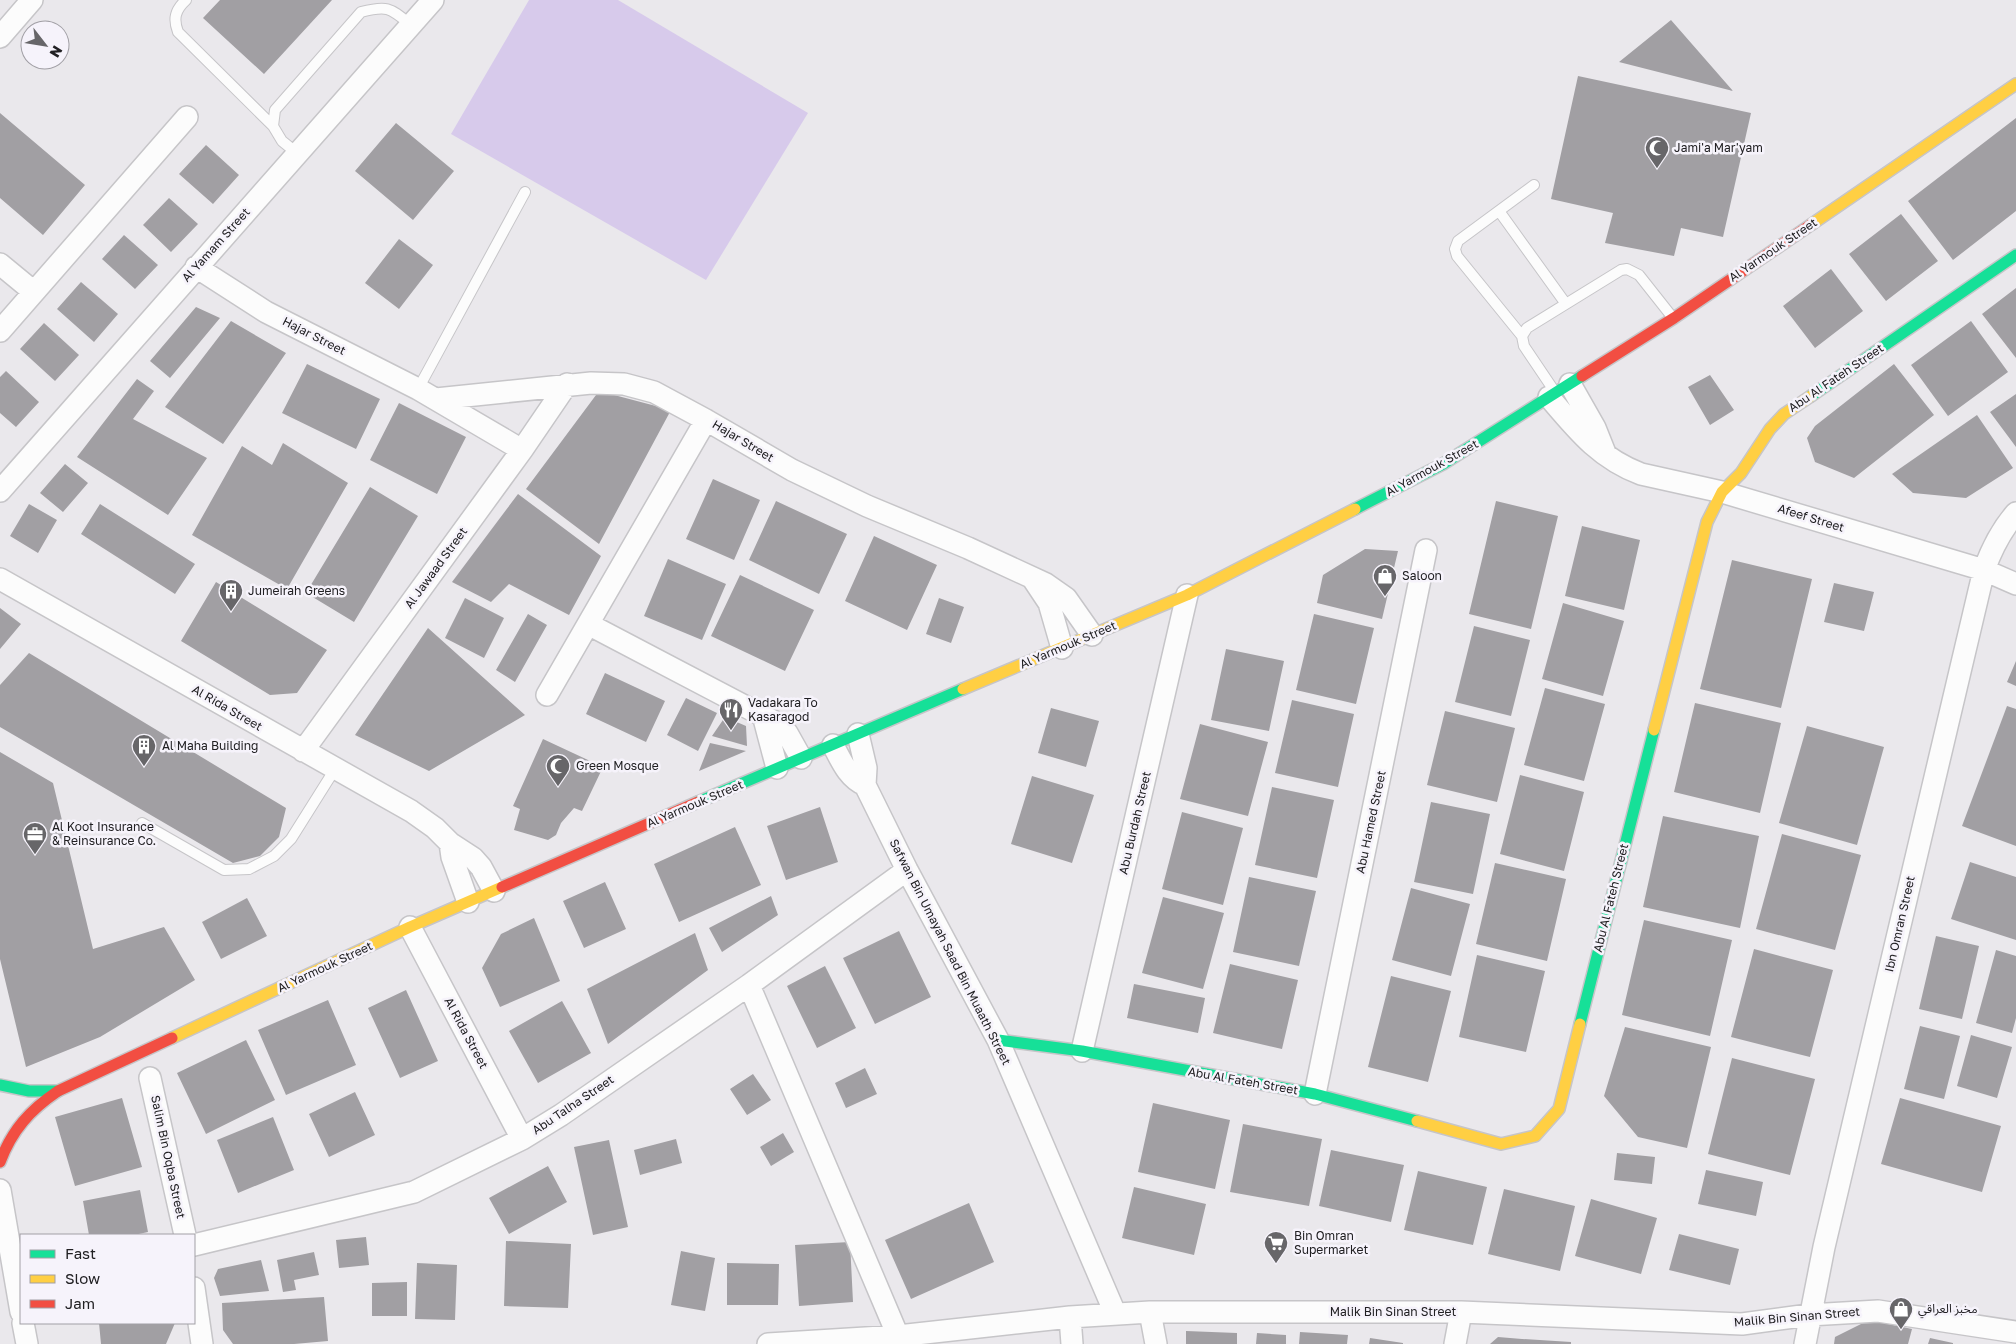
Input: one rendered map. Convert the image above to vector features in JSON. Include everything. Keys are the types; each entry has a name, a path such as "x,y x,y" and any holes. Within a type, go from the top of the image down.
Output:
{"street":[{"path":"0,37 32,0"},
{"name":"Al Yamam Street","path":"6,481 433,0"},
{"name":"Al Yarmouk Street","path":"0,1162 5,1147 19,1124 37,1106 58,1091 410,927 777,768 1187,595 1443,464 1674,318 2016,84"},
{"path":"0,331 187,117"},
{"name":"Abu Al Fateh Street","path":"998,1040 1082,1051 1315,1094 1501,1144 1536,1136 1559,1109 1702,538 1714,506 1722,492 1740,474 1762,440 1784,414 2016,255"},
{"path":"0,264 34,292"},
{"name":"Hajar Street","path":"196,267 266,312 427,394 522,450"},
{"name":"Hajar Street","path":"427,394 567,384 624,384 654,392 800,474 867,506 968,548 1046,584 1066,598 1092,635"},
{"name":"Al Jawaad Street","path":"303,751 522,450 567,384"},
{"name":"Afeef Street","path":"1558,391 1577,430 1616,463 1641,474 1722,492 1984,570 2016,584"},
{"path":"547,695 706,420"},
{"name":"Ibn Omran Street","path":"1805,1344 1809,1316 1984,570 2002,530 2016,513"},
{"name":"Abu Hamed Street","path":"1315,1094 1426,550"},
{"path":"1033,578 1049,604 1062,648"},
{"name":"Al Rida Street","path":"0,579 411,811 435,828 450,843 472,858 480,867 494,891"},
{"name":"Abu Burdah Street","path":"1082,1051 1187,595"},
{"path":"588,624 763,715 782,727 801,758"},
{"path":"763,715 777,768"},
{"name":"Safwan Bin Umayah Saad Bin Muaath Street","path":"858,734 866,768 867,777 865,785 907,870 998,1040 1115,1313"},
{"name":"Safwan Bin Umayah Saad Bin Muaath Street","path":"833,745 850,775 865,785"},
{"path":"450,843 452,857 468,902"},
{"name":"Abu Talha Street","path":"195,1245 414,1192 522,1139 560,1116 748,985 907,870"},
{"name":"Al Rida Street","path":"410,927 522,1139"},
{"path":"748,985 898,1340"},
{"name":"Salim Bin Oqba Street","path":"150,1078 185,1234"},
{"name":"Al Yarmouk Street","path":"0,1085 13,1090 35,1093 58,1091"},
{"path":"0,1190 20,1306"},
{"path":"195,1295 202,1344"},
{"name":"Malik Bin Sinan Street","path":"768,1344 898,1340 1070,1317 1150,1312 1461,1312 1742,1324 1809,1316 1878,1311 2016,1332"},
{"path":"1150,1312 1156,1344"},
{"path":"1455,1344 1461,1312"},
{"path":"1070,1317 1072,1344"}],"lane":[{"path":"186,0 177,9 174,23 178,32 273,126 282,141 298,154"},
{"path":"273,126 275,110 361,12 377,4 395,12 410,25"},
{"path":"1534,185 1458,241 1456,253 1522,336 1524,346 1558,391"},
{"path":"427,394 525,192"},
{"path":"1499,211 1566,304"},
{"path":"1522,336 1527,328 1621,270 1627,269 1639,275 1674,318"},
{"path":"142,823 224,870 249,869 274,856 291,839 335,769"}],"shaded area":[{"path":"529,0 618,0 808,113 706,280 451,134"}],"building":[{"path":"220,0 332,0 264,74 203,18"},
{"path":"1671,20 1733,91 1619,62"},
{"path":"1578,76 1751,113 1723,237 1681,228 1674,256 1605,243 1613,213 1551,199"},
{"path":"0,113 85,185 43,235 0,198"},
{"path":"2016,118 2016,211 1953,260 1908,201"},
{"path":"396,123 454,171 413,220 355,171"},
{"path":"206,145 239,175 213,204 179,174"},
{"path":"169,198 198,224 171,252 143,225"},
{"path":"1901,214 1938,261 1886,301 1849,254"},
{"path":"124,235 158,265 135,289 102,259"},
{"path":"399,239 433,265 399,309 365,283"},
{"path":"1831,269 1863,311 1815,348 1783,306"},
{"path":"81,282 118,314 94,342 57,309"},
{"path":"2016,288 2016,358 1982,314"},
{"path":"196,307 220,318 170,378 150,361"},
{"path":"231,321 286,353 223,444 165,407"},
{"path":"1971,321 2008,372 1948,416 1911,365"},
{"path":"44,323 79,355 55,381 20,349"},
{"path":"307,364 380,399 356,449 282,413"},
{"path":"1894,364 1934,415 1854,478 1815,462 1807,438 1815,426"},
{"path":"6,371 39,402 16,427 0,413 0,377"},
{"path":"1710,375 1734,410 1710,425 1688,387"},
{"path":"137,379 154,391 133,419 207,458 168,515 77,457"},
{"path":"599,391 671,410 599,544 526,489"},
{"path":"2016,394 2016,447 1990,412"},
{"path":"399,403 466,437 437,494 370,460"},
{"path":"1977,415 2013,468 1966,498 1913,493 1892,474"},
{"path":"283,443 348,483 287,589 192,535 242,446 272,465"},
{"path":"65,464 88,483 63,512 40,493"},
{"path":"713,479 760,500 734,560 686,539"},
{"path":"370,487 418,516 354,622 306,593"},
{"path":"518,494 601,556 569,615 509,584 491,602 452,582"},
{"path":"776,501 847,534 819,594 749,560"},
{"path":"1496,501 1558,516 1531,629 1469,614"},
{"path":"29,504 57,520 38,553 10,536"},
{"path":"100,504 195,564 175,594 81,534"},
{"path":"1582,526 1640,540 1624,610 1565,596"},
{"path":"874,536 937,565 907,630 845,601"},
{"path":"1365,549 1398,551 1382,619 1317,603 1323,575"},
{"path":"668,559 726,584 702,640 644,616"},
{"path":"1732,560 1812,579 1781,708 1700,689"},
{"path":"740,575 814,610 785,671 711,636"},
{"name":"Jumeirah Greens","path":"216,582 327,650 297,693 270,695 181,641"},
{"path":"1834,583 1874,592 1864,631 1824,622"},
{"path":"465,598 504,618 484,658 445,638"},
{"path":"939,598 964,607 951,643 926,634"},
{"path":"1563,603 1624,621 1603,696 1542,679"},
{"path":"0,608 21,624 0,649"},
{"path":"528,614 547,625 515,682 496,670"},
{"path":"1314,614 1374,628 1356,704 1296,690"},
{"path":"1474,626 1530,640 1511,716 1455,702"},
{"path":"428,628 525,715 429,771 355,735"},
{"path":"1226,649 1284,661 1269,731 1211,720"},
{"name":"Al Maha Building","path":"29,653 286,808 279,837 260,856 233,863 0,727 0,685"},
{"path":"2016,661 2016,686 2007,682"},
{"path":"605,673 665,701 646,742 586,714"},
{"path":"1545,688 1605,704 1584,781 1524,765"},
{"path":"686,698 717,713 698,751 667,735"},
{"path":"1292,700 1354,714 1338,787 1275,773"},
{"path":"1695,703 1781,723 1760,813 1674,792"},
{"path":"2007,706 2016,709 2016,846 1962,826"},
{"path":"1051,708 1099,721 1086,767 1038,753"},
{"path":"1445,711 1515,728 1497,802 1427,785"},
{"name":"Vadakara To Kasaragod","path":"725,717 746,726 747,746 712,736"},
{"path":"1200,724 1268,742 1248,816 1180,799"},
{"path":"1807,726 1884,747 1857,845 1779,823"},
{"name":"Green Mosque","path":"543,739 603,767 582,811 574,808 561,823 556,835 548,840 514,830 520,809 513,806"},
{"path":"710,743 746,751 699,771"},
{"name":"Al Koot Insurance & Reinsurance Co.","path":"0,752 53,783 93,949 164,927 195,980 100,1037 26,1067 0,959"},
{"path":"1520,775 1584,792 1564,871 1500,854"},
{"path":"1032,776 1094,795 1072,863 1011,844"},
{"path":"1272,787 1334,800 1317,878 1255,865"},
{"path":"1431,802 1490,814 1473,894 1414,882"},
{"path":"820,807 838,862 786,880 767,826"},
{"path":"1182,812 1243,828 1223,905 1162,889"},
{"path":"1663,816 1759,836 1740,928 1643,907"},
{"path":"735,827 761,885 679,922 654,864"},
{"path":"1782,834 1861,855 1835,950 1756,929"},
{"path":"1970,862 2016,877 2016,940 1951,919"},
{"path":"1495,863 1566,879 1547,961 1476,944"},
{"path":"1249,877 1316,891 1299,966 1233,952"},
{"path":"605,882 626,929 584,948 563,901"},
{"path":"1411,888 1470,904 1451,976 1392,960"},
{"path":"771,896 778,915 722,952 709,928"},
{"path":"1163,897 1224,913 1203,989 1142,973"},
{"path":"247,898 267,936 221,959 202,922"},
{"path":"534,918 560,981 500,1007 482,968 501,934"},
{"path":"1644,920 1732,940 1710,1036 1622,1015"},
{"path":"899,931 931,997 875,1024 843,958"},
{"path":"695,933 708,970 608,1044 587,989"},
{"path":"1936,936 1979,946 1962,1019 1919,1009"},
{"path":"1754,949 1833,970 1810,1057 1731,1037"},
{"path":"1996,950 2016,956 2016,1018 2012,1033 1976,1023"},
{"path":"1477,955 1545,971 1526,1052 1459,1037"},
{"path":"1230,964 1298,980 1282,1049 1213,1033"},
{"path":"825,966 856,1028 817,1048 787,986"},
{"path":"1391,976 1451,991 1428,1082 1368,1067"},
{"path":"1134,984 1205,998 1198,1033 1127,1018"},
{"path":"406,990 438,1061 400,1078 368,1008"},
{"path":"328,1000 356,1065 286,1095 258,1030"},
{"path":"562,1001 591,1053 538,1083 509,1031"},
{"path":"1920,1026 1960,1036 1944,1099 1904,1089"},
{"path":"1625,1027 1711,1047 1687,1148 1638,1137 1604,1096"},
{"path":"1971,1035 2012,1047 1997,1098 1957,1086"},
{"path":"246,1040 275,1100 206,1134 177,1073"},
{"path":"1732,1058 1815,1079 1790,1175 1708,1154"},
{"path":"865,1068 877,1094 846,1108 835,1083"},
{"path":"753,1074 771,1100 747,1115 730,1089"},
{"path":"355,1092 375,1135 329,1157 309,1114"},
{"path":"122,1098 142,1167 75,1186 55,1117"},
{"path":"1900,1098 2001,1126 1982,1192 1881,1164"},
{"path":"1153,1103 1230,1120 1215,1189 1138,1172"},
{"path":"273,1117 294,1170 238,1193 217,1140"},
{"path":"1243,1124 1322,1139 1309,1206 1230,1192"},
{"path":"783,1133 794,1152 771,1166 760,1147"},
{"path":"676,1139 682,1163 640,1175 634,1150"},
{"path":"609,1140 628,1227 593,1235 574,1147"},
{"path":"1331,1150 1404,1165 1391,1222 1319,1206"},
{"path":"1617,1153 1655,1157 1652,1184 1614,1180"},
{"path":"548,1166 567,1202 509,1234 489,1198"},
{"path":"1706,1170 1763,1182 1756,1216 1698,1204"},
{"path":"1418,1171 1487,1187 1473,1245 1404,1230"},
{"path":"1134,1187 1206,1204 1194,1255 1122,1238"},
{"path":"1504,1189 1575,1206 1560,1271 1488,1254"},
{"path":"140,1190 148,1232 139,1234 89,1234 83,1201"},
{"path":"1591,1199 1657,1218 1641,1274 1575,1256"},
{"path":"969,1203 994,1262 911,1299 885,1240"},
{"path":"1679,1234 1739,1249 1730,1285 1669,1270"},
{"path":"366,1237 369,1265 339,1268 336,1240"},
{"path":"506,1241 571,1244 568,1308 504,1306"},
{"path":"850,1242 853,1302 799,1306 795,1245"},
{"path":"681,1251 715,1258 705,1311 671,1305"},
{"path":"314,1252 319,1275 294,1280 296,1290 283,1292 277,1260"},
{"path":"261,1260 269,1291 220,1296 214,1278 218,1269"},
{"path":"417,1263 457,1265 455,1320 415,1319"},
{"path":"727,1263 779,1264 778,1305 727,1305"},
{"path":"407,1282 407,1316 372,1316 372,1283"},
{"path":"324,1297 328,1341 294,1344 233,1344 223,1330 222,1303"},
{"path":"1869,1320 1912,1329 1908,1344 1834,1344 1835,1337"},
{"path":"99,1324 175,1324 166,1344 101,1344"},
{"path":"1186,1331 1237,1333 1237,1344 1186,1344"},
{"path":"1300,1332 1348,1335 1347,1344 1299,1344"},
{"path":"1257,1333 1286,1335 1286,1344 1256,1344"},
{"path":"1498,1337 1571,1342 1571,1344 1490,1344"},
{"path":"1370,1338 1403,1343 1403,1344 1369,1344"},
{"path":"1930,1338 1953,1343 1953,1344 1928,1344"}],"traffic: fast":[{"path":"1811,396 2016,255"},
{"path":"1355,509 1443,464 1582,376"},
{"path":"698,802 963,689"},
{"path":"1580,1024 1654,730"},
{"path":"998,1040 1082,1051 1315,1094 1417,1121"},
{"path":"0,1085 29,1091 58,1091"}],"traffic: slow":[{"path":"1812,224 2016,84"},
{"path":"1654,730 1707,522 1722,492 1741,473 1770,429 1784,414 1811,396"},
{"path":"963,689 1187,595 1355,509"},
{"path":"172,1038 410,927 502,887"},
{"path":"1417,1121 1501,1144 1535,1136 1559,1109 1580,1024"}],"traffic: jam":[{"path":"1582,376 1674,318 1812,224"},
{"path":"502,887 698,802"},
{"path":"0,1162 16,1130 48,1098 58,1091 172,1038"}],"place":[{"name":"Jami'a Mar'yam","path":"1657,169"},
{"name":"Saloon","path":"1385,597"},
{"name":"Jumeirah Greens","path":"231,612"},
{"name":"Vadakara To Kasaragod","path":"731,731"},
{"name":"Al Maha Building","path":"144,767"},
{"name":"Green Mosque","path":"558,787"},
{"name":"Al Koot Insurance & Reinsurance Co.","path":"35,855"},
{"name":"Bin Omran Supermarket","path":"1276,1264"},
{"name":"مخبز العراقي","path":"1901,1330"}]}
